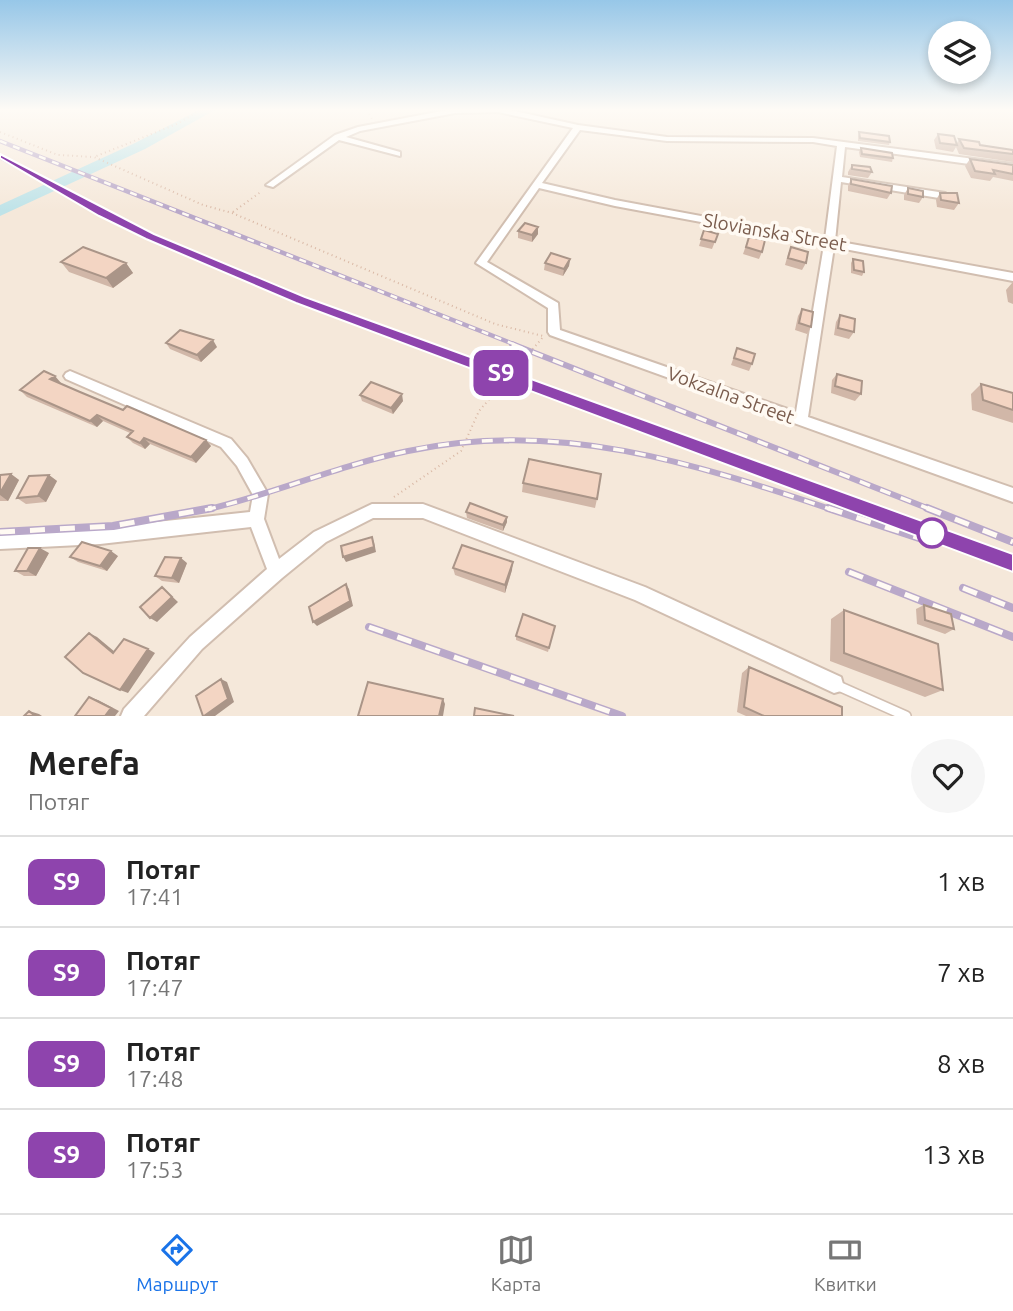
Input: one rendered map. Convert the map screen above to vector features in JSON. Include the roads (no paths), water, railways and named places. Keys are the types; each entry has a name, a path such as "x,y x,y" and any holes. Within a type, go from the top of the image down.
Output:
{"street":[{"path":"270,185 329,143"},
{"path":"360,143 397,154"},
{"path":"538,185 567,143"},
{"path":"837,143 1013,167"},
{"path":"801,420 830,242 841,144"},
{"path":"837,179 946,196"},
{"name":"Slovianska Street","path":"538,185 615,203 1013,277"},
{"name":"Vokzalna Street","path":"538,185 481,263 554,306 554,332 1013,495"},
{"path":"70,376 226,443 242,462 261,494 256,519 276,572"},
{"path":"131,716 196,643 276,572 320,537 372,511 423,511 639,593 834,684"},
{"path":"0,541 100,536 256,519"}],"lane":[{"path":"834,684 906,716"}],"waterway":[{"path":"0,211 145,143"}],"railway":[{"path":"6,143 516,345"},
{"path":"0,157 150,237 301,300 424,345"},
{"path":"419,344 869,510"},
{"path":"512,344 932,510"},
{"path":"205,510 408,451 464,442 518,440 571,443 677,462 833,510"},
{"path":"0,532 113,526 212,508"},
{"path":"828,508 922,539"},
{"path":"864,508 1013,563"},
{"path":"927,508 1013,542"},
{"path":"849,572 1013,637"},
{"path":"963,588 1013,608"},
{"path":"369,627 622,716"}],"train":[{"name":"S9","path":"0,156 103,214 301,300 1013,563"}]}
